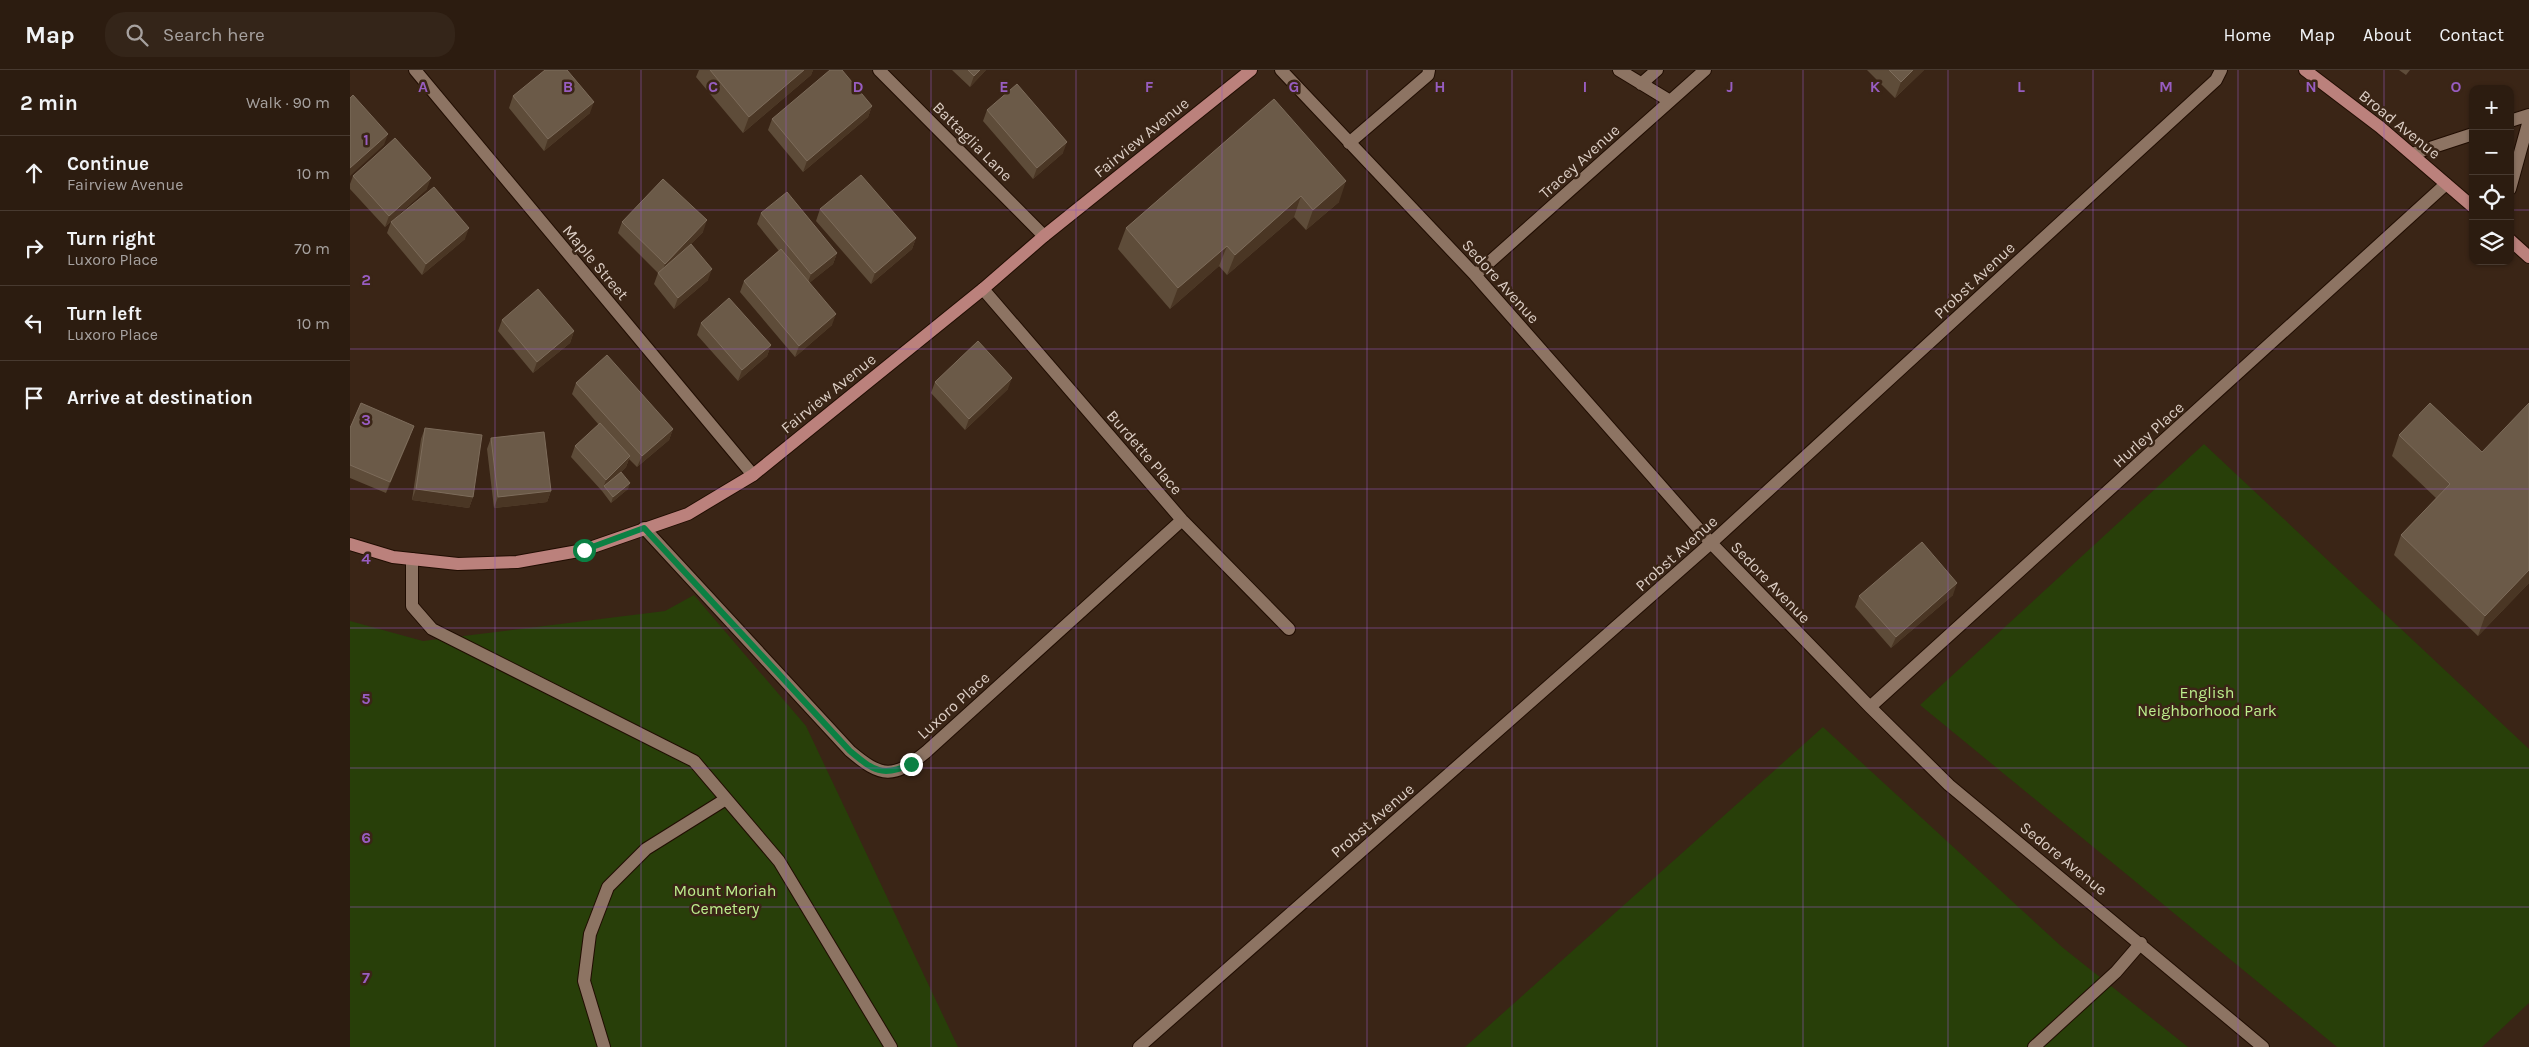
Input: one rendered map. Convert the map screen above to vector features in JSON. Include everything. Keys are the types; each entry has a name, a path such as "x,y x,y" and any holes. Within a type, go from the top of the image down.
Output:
{"main road":[{"name":"Fairview Avenue","path":"350,544 393,557 458,564 517,562 584,550 688,514 753,475 983,289 1044,236 1251,70"},
{"name":"Broad Avenue","path":"2305,70 2412,154 2469,204"},
{"path":"2514,244 2529,257"}],"street":[{"name":"Maple Street","path":"414,70 753,475"},
{"name":"Battaglia Lane","path":"879,70 1044,236"},
{"name":"Sedore Avenue","path":"1281,70 1475,276 1711,544 1870,707 1949,785 2141,943 2263,1047"},
{"path":"1349,143 1428,75 1429,70"},
{"path":"1619,70 1670,101"},
{"path":"1642,84 1657,70"},
{"name":"Tracey Avenue","path":"1475,276 1704,70"},
{"name":"Probst Avenue","path":"1139,1047 1711,544 2216,80 2221,70"},
{"path":"2514,120 2529,115"},
{"path":"2514,175 2529,120"},
{"path":"2412,154 2469,135"},
{"name":"Hurley Place","path":"1870,707 2446,184"},
{"name":"Burdette Place","path":"983,289 1182,520 1289,629"},
{"name":"Luxoro Place","path":"644,528 850,751 869,767 884,772 898,770 911,764 926,752 1182,520"},
{"path":"412,559 412,606 432,629 694,761 779,861 891,1047"},
{"path":"604,1047 584,981 590,934 608,887 646,849 726,799"},
{"path":"2034,1047 2116,972 2141,943"}],"green space":[{"name":"English Neighborhood Park","path":"2204,444 2529,749 2529,1003 2482,1047 2337,1047 1920,705"},
{"name":"Mount Moriah Cemetery","path":"694,595 806,726 958,1047 350,1047 350,621 423,641 665,611"},
{"path":"1823,727 2062,947 2188,1047 1465,1047"}],"building":[{"path":"545,70 567,70 594,102 548,139 513,96"},
{"path":"710,70 804,70 749,117"},
{"path":"830,70 842,70 872,106 807,161 772,119"},
{"path":"968,70 980,70 974,76"},
{"path":"1889,70 1913,70 1901,82"},
{"path":"1017,84 1067,142 1037,168 987,110"},
{"path":"353,95 388,134 350,168 350,98"},
{"path":"1274,99 1346,181 1313,210 1301,196 1235,255 1227,246 1178,288 1126,228"},
{"path":"395,138 431,178 389,216 353,176"},
{"path":"861,175 916,238 875,273 820,209"},
{"path":"663,179 707,220 665,264 622,222"},
{"path":"434,187 469,228 426,264 391,222"},
{"path":"787,192 837,253 811,274 761,213"},
{"path":"691,244 712,269 678,298 658,273"},
{"path":"781,249 836,314 799,346 744,281"},
{"path":"538,289 574,331 537,362 502,320"},
{"path":"729,298 771,345 742,370 701,323"},
{"path":"978,341 1012,378 969,419 935,382"},
{"path":"607,355 673,429 642,456 576,383"},
{"path":"361,403 414,426 390,482 350,465 350,428"},
{"path":"2430,403 2482,452 2529,403 2529,570 2485,616 2401,535 2450,484 2399,435"},
{"path":"600,423 630,456 606,480 575,446"},
{"path":"425,428 482,435 473,497 416,489"},
{"path":"544,432 551,491 498,497 491,438"},
{"path":"621,472 630,483 613,497 604,486"},
{"path":"1922,542 1957,583 1896,637 1859,596"}],"route":[{"path":"584,550 644,528 850,751 869,767 884,772 898,770 911,764"}]}
